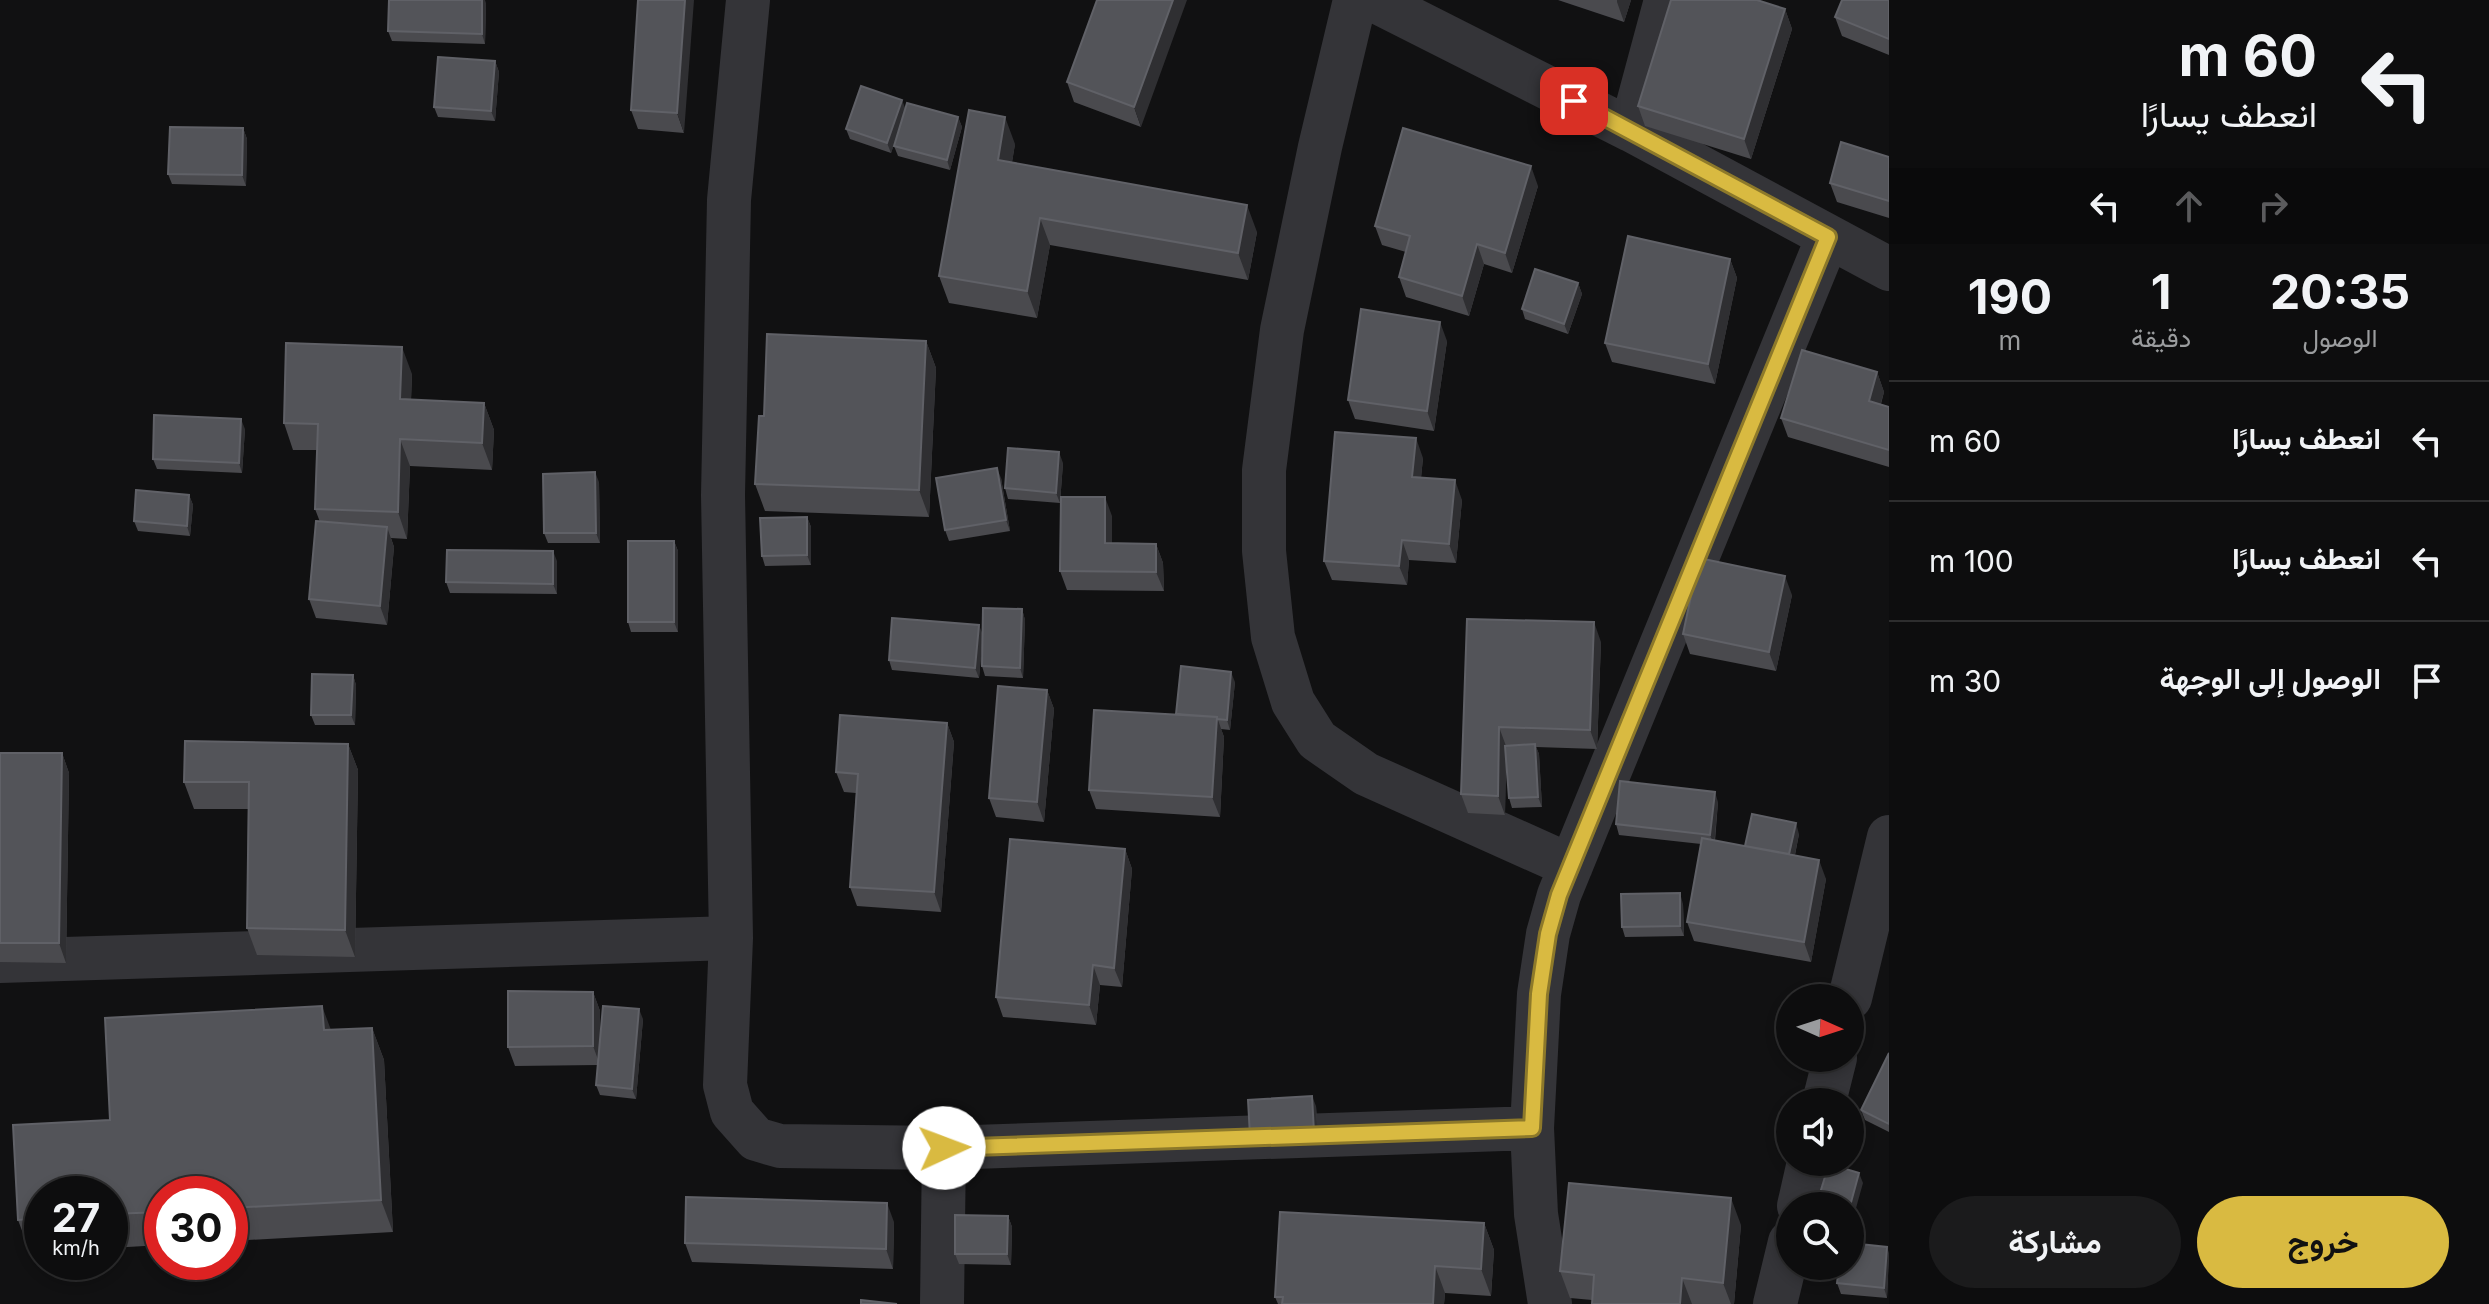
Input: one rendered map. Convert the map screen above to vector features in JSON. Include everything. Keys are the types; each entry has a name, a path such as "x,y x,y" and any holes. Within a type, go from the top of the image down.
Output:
{"street":[{"path":"748,0 729,200 724,480 731,938 725,1085 732,1112 756,1139 780,1146 944,1148 1532,1128"},
{"path":"1355,0 1320,147 1282,330 1264,470 1264,551 1273,637 1293,702 1317,740 1366,774 1571,866"},
{"path":"1374,0 1631,130 1889,269"},
{"path":"1631,130 1666,0"},
{"path":"1550,1304 1536,1214 1532,1128 1539,994 1548,934 1559,895 1828,237"},
{"path":"1853,984 1889,837"},
{"path":"0,961 731,938"},
{"path":"942,1304 944,1148"},
{"path":"1775,1304 1781,1280"}],"building":[{"path":"389,0 482,0 482,34 388,31"},
{"path":"638,0 685,0 677,113 631,110"},
{"path":"1097,0 1173,0 1134,107 1067,82"},
{"path":"1671,0 1757,0 1785,9 1744,139 1638,106"},
{"path":"1842,0 1889,0 1889,39 1835,17"},
{"path":"438,57 495,61 491,111 434,107"},
{"path":"861,86 902,100 887,143 846,129"},
{"path":"907,103 958,117 947,160 894,146"},
{"path":"969,110 1005,117 998,160 1247,205 1238,253 1040,218 1027,291 939,276"},
{"path":"170,127 243,128 242,175 168,174"},
{"path":"1403,128 1531,166 1505,253 1477,244 1462,296 1399,277 1410,236 1375,226"},
{"path":"1841,142 1889,157 1889,201 1830,183"},
{"path":"1628,236 1730,259 1708,364 1605,343"},
{"path":"1535,269 1578,283 1564,324 1522,309"},
{"path":"1361,309 1440,322 1427,411 1348,400"},
{"path":"767,334 926,341 919,490 755,484 759,416 764,416"},
{"path":"286,343 402,347 400,399 484,403 482,443 400,439 398,512 315,509 318,424 284,423"},
{"path":"1802,350 1877,372 1869,401 1889,407 1889,450 1781,418"},
{"path":"154,415 241,419 239,463 153,459"},
{"path":"1335,432 1416,438 1412,477 1455,480 1449,544 1402,540 1399,566 1324,561"},
{"path":"1008,448 1059,452 1056,493 1005,488"},
{"path":"997,468 1006,520 945,530 936,478"},
{"path":"595,472 596,533 544,533 543,474"},
{"path":"136,490 189,495 187,526 134,521"},
{"path":"1061,497 1105,497 1105,543 1156,544 1156,572 1060,571"},
{"path":"807,517 807,555 762,556 760,518"},
{"path":"316,521 387,527 380,606 309,599"},
{"path":"628,541 674,541 674,622 628,622"},
{"path":"447,550 553,551 553,584 446,582"},
{"path":"1699,558 1785,576 1769,652 1683,634"},
{"path":"983,608 1022,609 1020,668 982,666"},
{"path":"892,618 979,625 975,668 889,660"},
{"path":"1467,619 1594,622 1590,730 1499,727 1498,796 1461,794"},
{"path":"1181,666 1231,672 1227,720 1176,714"},
{"path":"312,674 353,675 351,715 311,715"},
{"path":"998,686 1047,690 1037,802 989,798"},
{"path":"1094,710 1217,717 1212,797 1089,790"},
{"path":"840,715 947,723 934,892 850,887 858,774 836,772"},
{"path":"185,741 348,744 345,930 247,928 249,782 184,782"},
{"path":"1535,744 1538,797 1509,798 1505,746"},
{"path":"0,753 62,753 59,943 0,943"},
{"path":"1620,781 1715,792 1710,835 1616,824"},
{"path":"1752,814 1796,823 1789,854 1745,846"},
{"path":"1702,838 1819,860 1804,942 1687,922"},
{"path":"1010,839 1125,849 1114,968 1093,965 1089,1005 996,997"},
{"path":"1680,893 1680,926 1622,927 1621,894"},
{"path":"508,991 593,992 593,1046 508,1047"},
{"path":"322,1006 324,1030 372,1028 381,1200 248,1207 248,1176 144,1176 144,1213 128,1213 128,1176 24,1176 24,1220 18,1220 13,1125 110,1120 105,1018"},
{"path":"603,1006 639,1009 632,1089 596,1085"},
{"path":"1889,1053 1889,1124 1864,1112 1864,1104"},
{"path":"1312,1096 1314,1132 1250,1136 1248,1100"},
{"path":"1825,1176 1858,1176 1854,1192 1820,1192"},
{"path":"1569,1183 1731,1198 1723,1283 1682,1278 1680,1304 1592,1304 1594,1275 1560,1271"},
{"path":"686,1197 887,1203 886,1249 685,1243"},
{"path":"1280,1212 1484,1223 1481,1269 1435,1266 1433,1304 1282,1304 1283,1297 1275,1297"},
{"path":"955,1215 1008,1216 1007,1254 955,1254"},
{"path":"1864,1245 1887,1247 1884,1288 1837,1283 1837,1280 1864,1280"},
{"path":"861,1300 897,1304 861,1304"}],"route":[{"path":"944,1148 1532,1128 1539,994 1548,934 1559,895 1828,237 1574,101"}]}
